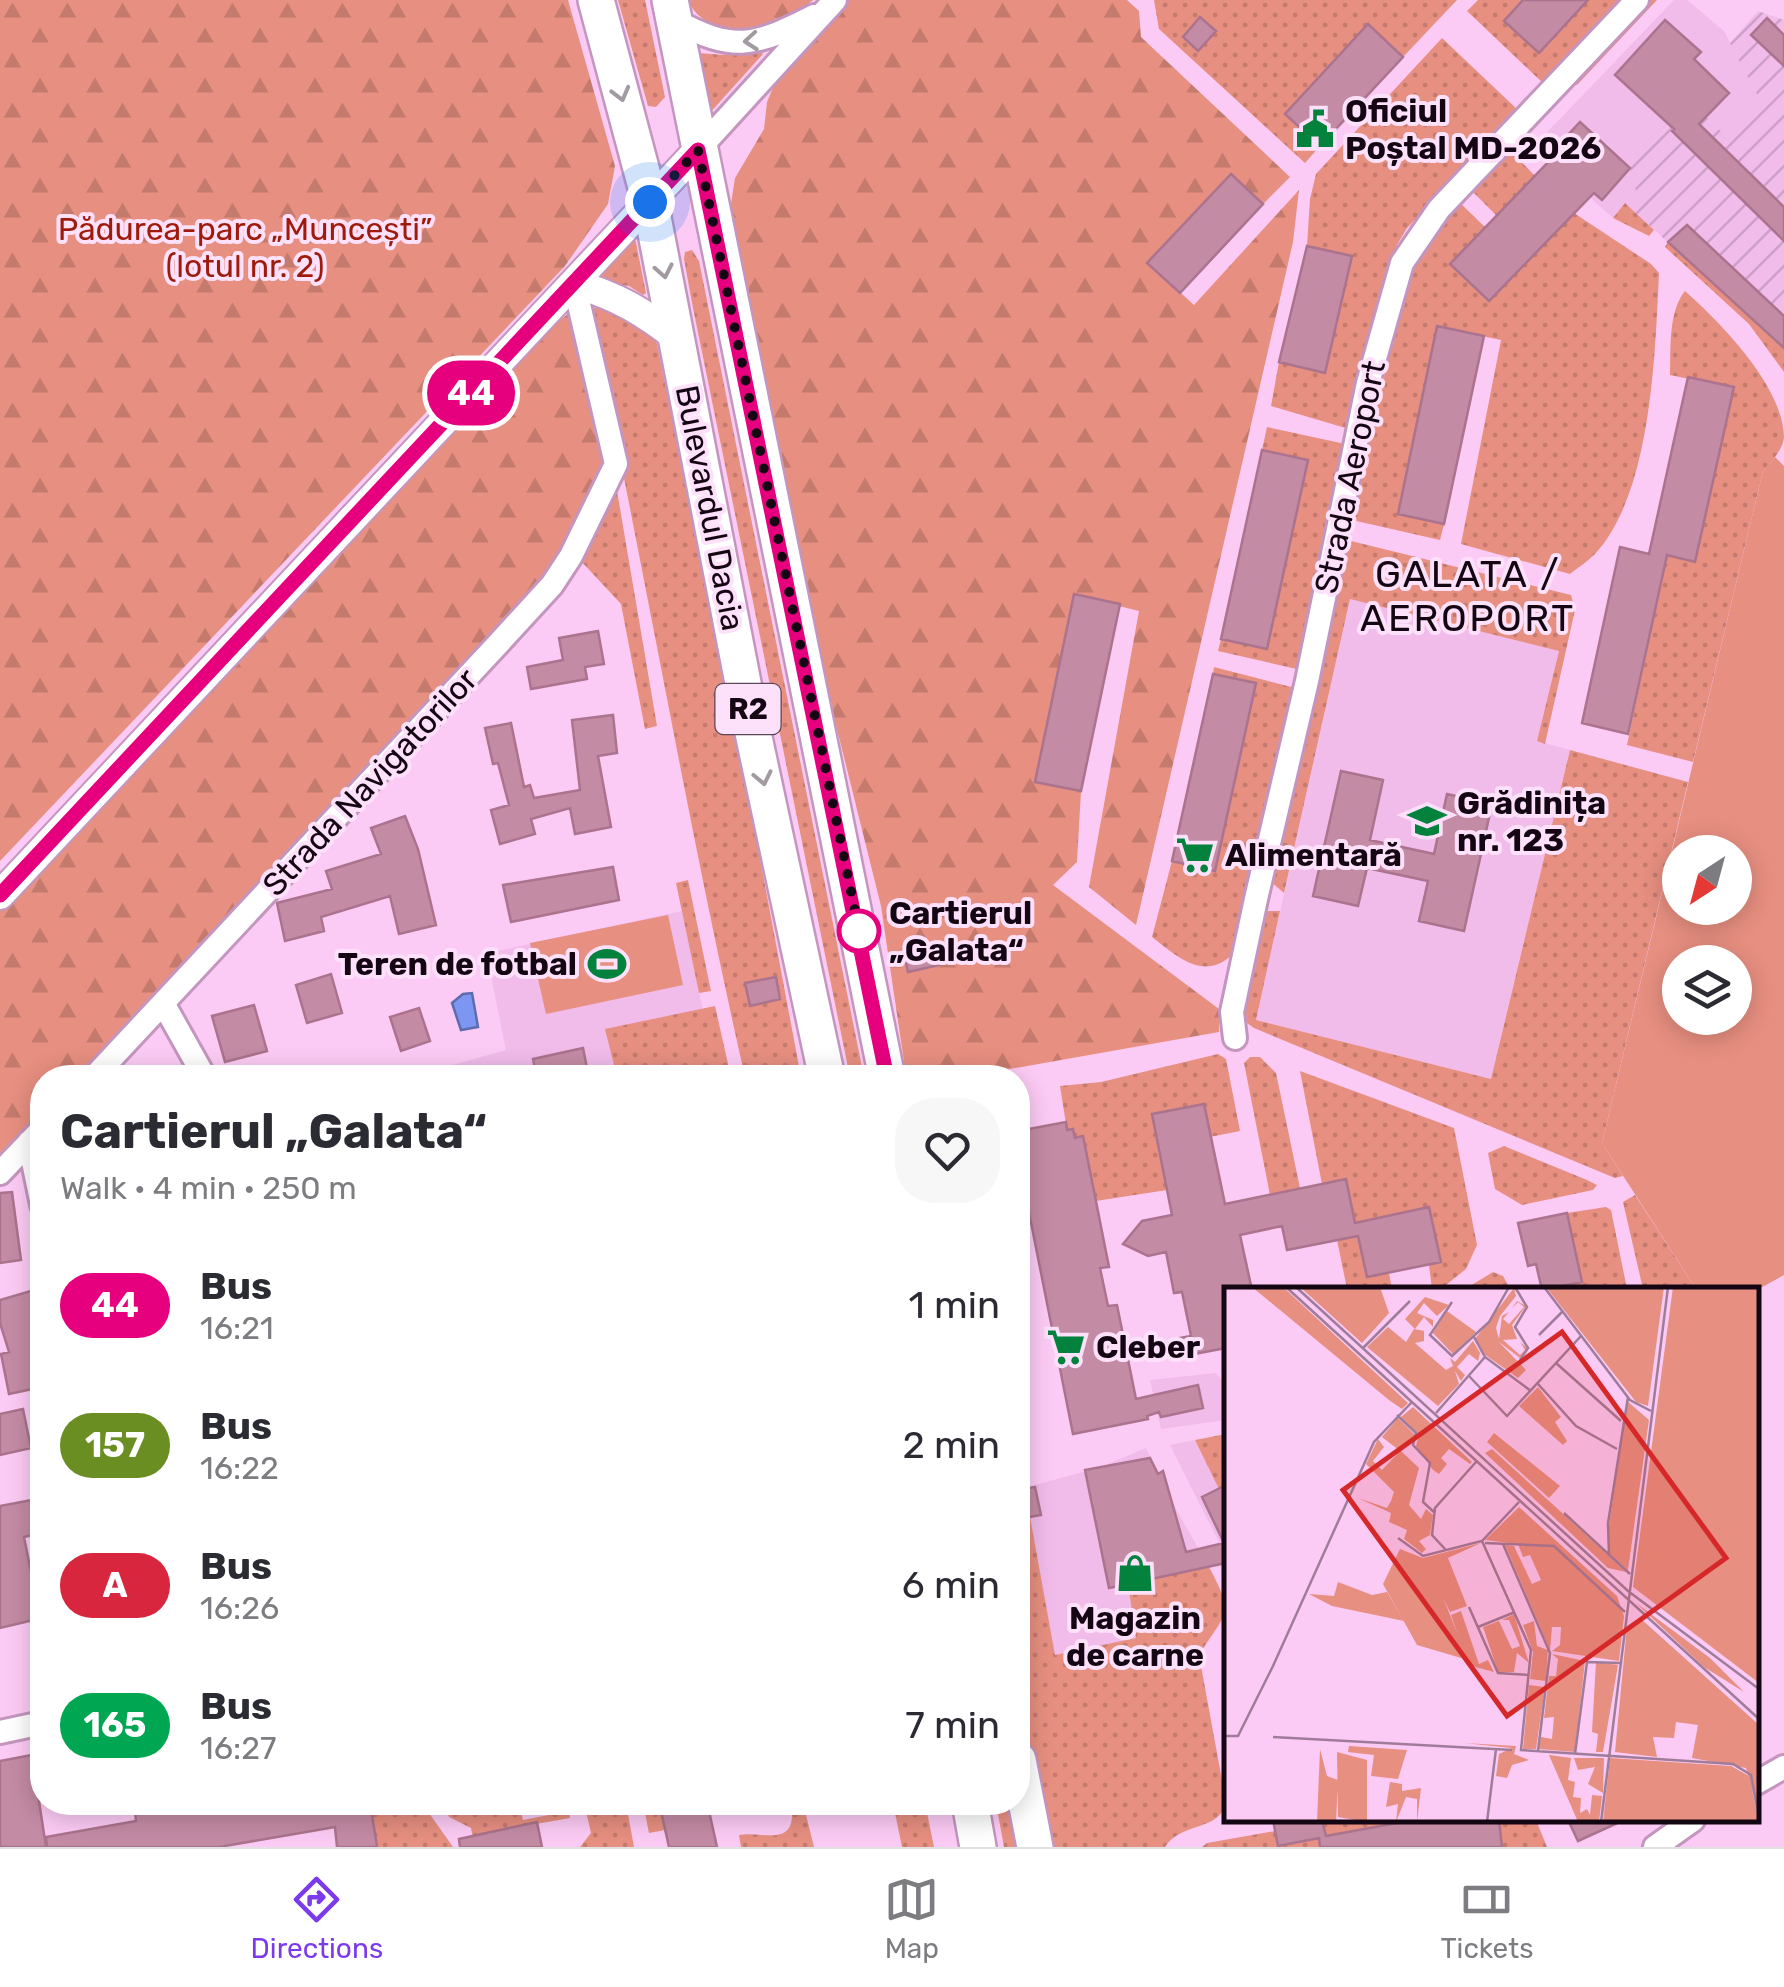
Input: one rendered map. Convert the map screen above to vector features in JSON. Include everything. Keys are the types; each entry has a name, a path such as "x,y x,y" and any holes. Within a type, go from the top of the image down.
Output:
{"main road":[{"name":"Bulevardul Dacia","path":"596,0 650,202 749,714 824,1065"},
{"name":"Bulevardul Dacia","path":"672,10 884,1065"},
{"path":"972,1815 978,1847"},
{"path":"1028,1815 1034,1847"}],"street":[{"name":"Strada Aeroport","path":"1235,1038 1232,1012 1256,899 1307,681 1368,383 1402,263 1439,209 1637,0"},
{"path":"672,10 706,38 736,43 768,40 830,5"},
{"path":"0,895 830,5"},
{"path":"574,283 629,304 678,339"},
{"name":"Strada Navigatorilor","path":"105,1065 552,584 589,526 616,464 574,283"},
{"path":"163,1003 198,1065"},
{"path":"0,1173 30,1142"},
{"path":"0,1732 30,1726"},
{"path":"1759,1781 1784,1767"},
{"path":"1655,1847 1691,1822"}],"shaded area":[{"path":"1674,0 1687,0 1724,31 1760,100 1727,137 1689,101 1631,168 1636,191 1613,218 1533,147"},
{"path":"1758,11 1784,20 1784,349 1625,203 1636,191 1630,168 1690,101 1727,137 1760,100 1730,43"},
{"name":"Grădinița nr. 123","path":"1350,599 1559,651 1537,741 1570,750 1491,1079 1256,1020"},
{"path":"682,911 714,1065 452,1065 506,1050 484,954"},
{"path":"1216,1373 1224,1383 1224,1420 1161,1429 1150,1380"},
{"path":"1195,1440 1219,1488 1224,1486 1224,1552 1170,1445"},
{"path":"1146,1448 1209,1567 1137,1638 1055,1656 1030,1521 1030,1486 1101,1467"}],"green space":[{"name":"Pădurea-parc „Muncești” (lotul nr. 2)","path":"0,0 568,0 615,166 608,204 565,266 0,861"},
{"path":"618,0 645,0 665,97 656,107 648,106"},
{"path":"689,0 813,0 774,24 744,33 716,28 696,13"},
{"path":"847,0 1127,0 1139,11 1141,37 1290,177 1263,204 1230,174 1148,263 1194,305 1299,190 1293,242 1136,925 1089,887 1139,611 1074,595 1035,781 1081,791 1077,862 1053,885 1219,1009 1219,1032 1030,1065 905,1065 881,906 833,713 729,217 735,178 764,129 767,102 775,83 809,39"},
{"path":"1154,0 1457,0 1403,57 1369,25 1286,114 1320,146 1305,163 1159,29"},
{"path":"1478,0 1624,0 1545,85 1467,11"},
{"path":"1643,0 1657,0 1577,85 1570,78"},
{"path":"1442,38 1520,112 1407,228 1397,245 1349,429 1271,406 1279,362 1325,373 1352,257 1307,246 1316,174"},
{"path":"698,53 763,54 708,115"},
{"path":"1508,148 1535,176 1497,216 1469,188"},
{"path":"1458,201 1486,228 1451,264 1489,301 1574,213 1659,273 1652,381 1639,460 1613,529 1594,555 1570,574 1461,544 1501,340 1438,327 1399,514 1444,524 1440,540 1352,520 1408,271"},
{"path":"1625,203 1654,230 1649,236 1613,218"},
{"path":"632,235 646,293 643,295 629,286 592,281"},
{"path":"1668,242 1784,349 1784,372 1749,324 1665,247"},
{"path":"692,250 699,261 862,1065 848,1065 693,308 685,252"},
{"path":"1685,291 1732,338 1762,377 1781,418 1784,438 1779,452 1763,471 1693,762 1627,745 1667,555 1695,561 1733,388 1670,375 1673,320"},
{"path":"605,307 640,320 656,340 718,635 799,1065 742,1065 589,308"},
{"path":"568,314 575,320 606,465 578,530 536,591 91,1065 30,1065 30,1131 0,1164 0,908 547,330"},
{"path":"1267,427 1350,445 1301,670 1218,651 1221,639 1267,649 1308,461 1262,450"},
{"path":"1775,457 1784,466 1784,1275 1759,1289 1695,1287 1602,1143 1662,893 1662,925 1752,925 1752,835 1676,835 1763,471"},
{"path":"615,479 657,726 645,729 621,604 580,560"},
{"path":"1347,540 1571,595 1575,610 1545,744 1537,741 1559,651 1350,599 1284,893 1270,881"},
{"path":"1214,667 1295,688 1238,949 1227,959 1205,966 1183,960 1152,937 1172,861 1215,870 1255,683 1213,674"},
{"path":"1570,750 1688,782 1675,835 1662,835 1662,891 1602,1143 1623,1176 1615,1178 1244,1021 1264,915 1280,911 1256,1020 1491,1079"},
{"path":"688,880 711,991 699,993 676,883"},
{"name":"Teren de fotbal","path":"668,915 683,985 546,1014 530,943"},
{"path":"715,1006 728,1065 614,1065 605,1029"},
{"path":"1218,1054 1226,1059 1240,1131 1210,1137 1203,1104 1152,1114 1167,1190 1096,1201 1083,1137 1075,1138 1073,1129 1067,1130 1060,1086 1101,1082"},
{"path":"1250,1057 1260,1057 1276,1073 1300,1188 1270,1195 1244,1063"},
{"path":"1300,1071 1454,1128 1477,1245 1466,1269 1444,1287 1432,1287 1429,1265 1440,1262 1355,1223 1346,1179 1322,1184"},
{"path":"1504,1146 1597,1185 1593,1190 1522,1205 1495,1189 1488,1153"},
{"path":"1635,1195 1695,1287 1643,1287 1623,1202"},
{"path":"1606,1207 1611,1210 1627,1287 1559,1287 1582,1281 1567,1213"},
{"path":"1358,1236 1367,1277 1389,1273 1392,1287 1347,1287 1337,1240"},
{"path":"1493,1272 1503,1276 1509,1287 1468,1287"},
{"path":"1224,1434 1224,1486 1219,1489 1195,1440"},
{"path":"1030,1517 1055,1655 1136,1638 1128,1584 1209,1567 1224,1602 1221,1620 1199,1655 1224,1791 1222,1811 1209,1823 1181,1833 1165,1847 1049,1847 1030,1749"},
{"path":"345,1815 430,1815 453,1847 350,1847"},
{"path":"587,1815 628,1815 634,1847 580,1847 591,1833"},
{"path":"645,1815 662,1815 665,1830 649,1833"},
{"path":"792,1815 806,1815 814,1847 741,1847 739,1835 781,1834 791,1824"},
{"path":"895,1815 927,1815 934,1847 902,1847"},
{"path":"998,1815 1014,1815 1020,1847 1004,1847"},
{"path":"449,1817 570,1818 491,1832 475,1847 471,1828"},
{"path":"1322,1822 1402,1822 1327,1836 1328,1847 1202,1847 1275,1831 1279,1846 1325,1837"},
{"path":"1499,1822 1537,1822 1547,1847 1502,1847"}],"water":[{"path":"472,993 478,1027 461,1030 452,1003 463,994"}],"building":[{"path":"1523,0 1588,0 1539,53 1504,21"},
{"path":"1200,17 1216,31 1198,51 1183,37"},
{"path":"1767,18 1784,35 1784,66 1751,35"},
{"path":"1665,20 1701,52 1694,59 1729,93 1699,124 1784,207 1784,241 1615,75"},
{"path":"1368,24 1403,57 1320,146 1285,114"},
{"path":"1580,122 1630,168 1602,200 1594,193 1489,301 1450,264 1554,156 1551,153"},
{"path":"1231,174 1263,204 1180,293 1147,263"},
{"path":"1687,225 1784,316 1784,348 1668,242"},
{"path":"1307,246 1352,256 1325,373 1279,362"},
{"path":"1437,326 1484,336 1444,524 1398,514"},
{"path":"1688,377 1734,387 1695,562 1667,555 1628,734 1582,723 1620,547 1649,554"},
{"path":"1262,450 1308,460 1267,649 1221,639"},
{"path":"1074,594 1120,604 1081,791 1035,782"},
{"path":"598,631 604,664 585,667 587,679 531,689 527,667 563,660 559,638"},
{"path":"1213,674 1256,683 1215,871 1172,861"},
{"path":"613,715 617,753 598,756 611,827 575,834 570,808 531,819 535,834 500,844 491,810 509,805 498,763 493,764 485,728 511,723 524,787 530,785 534,798 580,790 572,720"},
{"path":"1341,771 1383,780 1370,840 1434,854 1447,794 1492,804 1464,931 1419,921 1428,881 1367,868 1358,906 1313,896"},
{"path":"405,816 418,849 436,925 399,934 390,896 321,917 324,931 285,941 277,903 332,889 326,871 381,854 371,828"},
{"path":"613,867 619,900 511,922 503,885"},
{"path":"934,943 939,965 908,972 903,949"},
{"path":"331,974 342,1013 307,1023 296,985"},
{"path":"776,977 780,999 750,1006 745,983"},
{"path":"254,1005 267,1051 225,1062 212,1016"},
{"path":"419,1008 430,1041 401,1051 390,1017"},
{"path":"583,1048 586,1065 534,1065 533,1059"},
{"path":"1204,1104 1225,1204 1346,1179 1355,1223 1429,1207 1441,1262 1367,1277 1358,1236 1287,1250 1282,1226 1240,1235 1251,1287 1224,1287 1224,1348 1184,1356 1180,1338 1191,1336 1182,1292 1174,1293 1166,1252 1148,1256 1123,1244 1142,1221 1172,1215 1152,1114"},
{"path":"1066,1122 1067,1130 1073,1129 1075,1138 1083,1136 1109,1267 1100,1268 1108,1306 1117,1305 1136,1399 1198,1385 1203,1408 1161,1417 1159,1412 1147,1416 1148,1419 1073,1434 1030,1217 1030,1129"},
{"path":"12,1192 21,1260 0,1263 0,1193"},
{"path":"1567,1213 1582,1282 1541,1287 1536,1264 1528,1266 1518,1223"},
{"path":"30,1291 30,1390 9,1394 1,1354 9,1352 0,1323 0,1300"},
{"path":"23,1409 30,1448 0,1455 0,1414"},
{"path":"1150,1458 1158,1474 1163,1471 1186,1552 1224,1543 1224,1563 1109,1588 1085,1470"},
{"path":"1224,1486 1224,1543 1202,1497"},
{"path":"1035,1487 1041,1515 1030,1517 1030,1488"},
{"path":"30,1500 30,1536 24,1537 30,1567 30,1621 0,1628 0,1506"},
{"path":"30,1755 30,1815 41,1815 46,1847 0,1847 0,1761"},
{"path":"135,1815 372,1815 377,1847 337,1847 335,1827 219,1847 47,1847 46,1837 136,1821"},
{"path":"662,1815 710,1815 717,1847 669,1847"},
{"path":"537,1822 542,1847 460,1847 459,1839"},
{"path":"1273,1822 1322,1822 1326,1836 1402,1822 1499,1822 1502,1847 1320,1847 1319,1838 1278,1846"},
{"path":"1569,1822 1620,1822 1578,1841"}],"bus line":[{"name":"44","path":"0,895 698,150 885,1065"}],"place":[{"name":"Oficiul Poștal MD-2026","path":"1315,129"},
{"name":"Grădinița nr. 123","path":"1427,821"},
{"name":"Alimentară","path":"1195,855"},
{"name":"Cartierul „Galata“","path":"859,931"},
{"name":"Teren de fotbal","path":"607,964"},
{"name":"Cleber","path":"1066,1347"},
{"name":"Magazin de carne","path":"1135,1573"}],"district":[{"name":"GALATA / AEROPORT","path":"1468,596"}],"route":[{"path":"650,202 698,150 861,940 859,931"}]}
